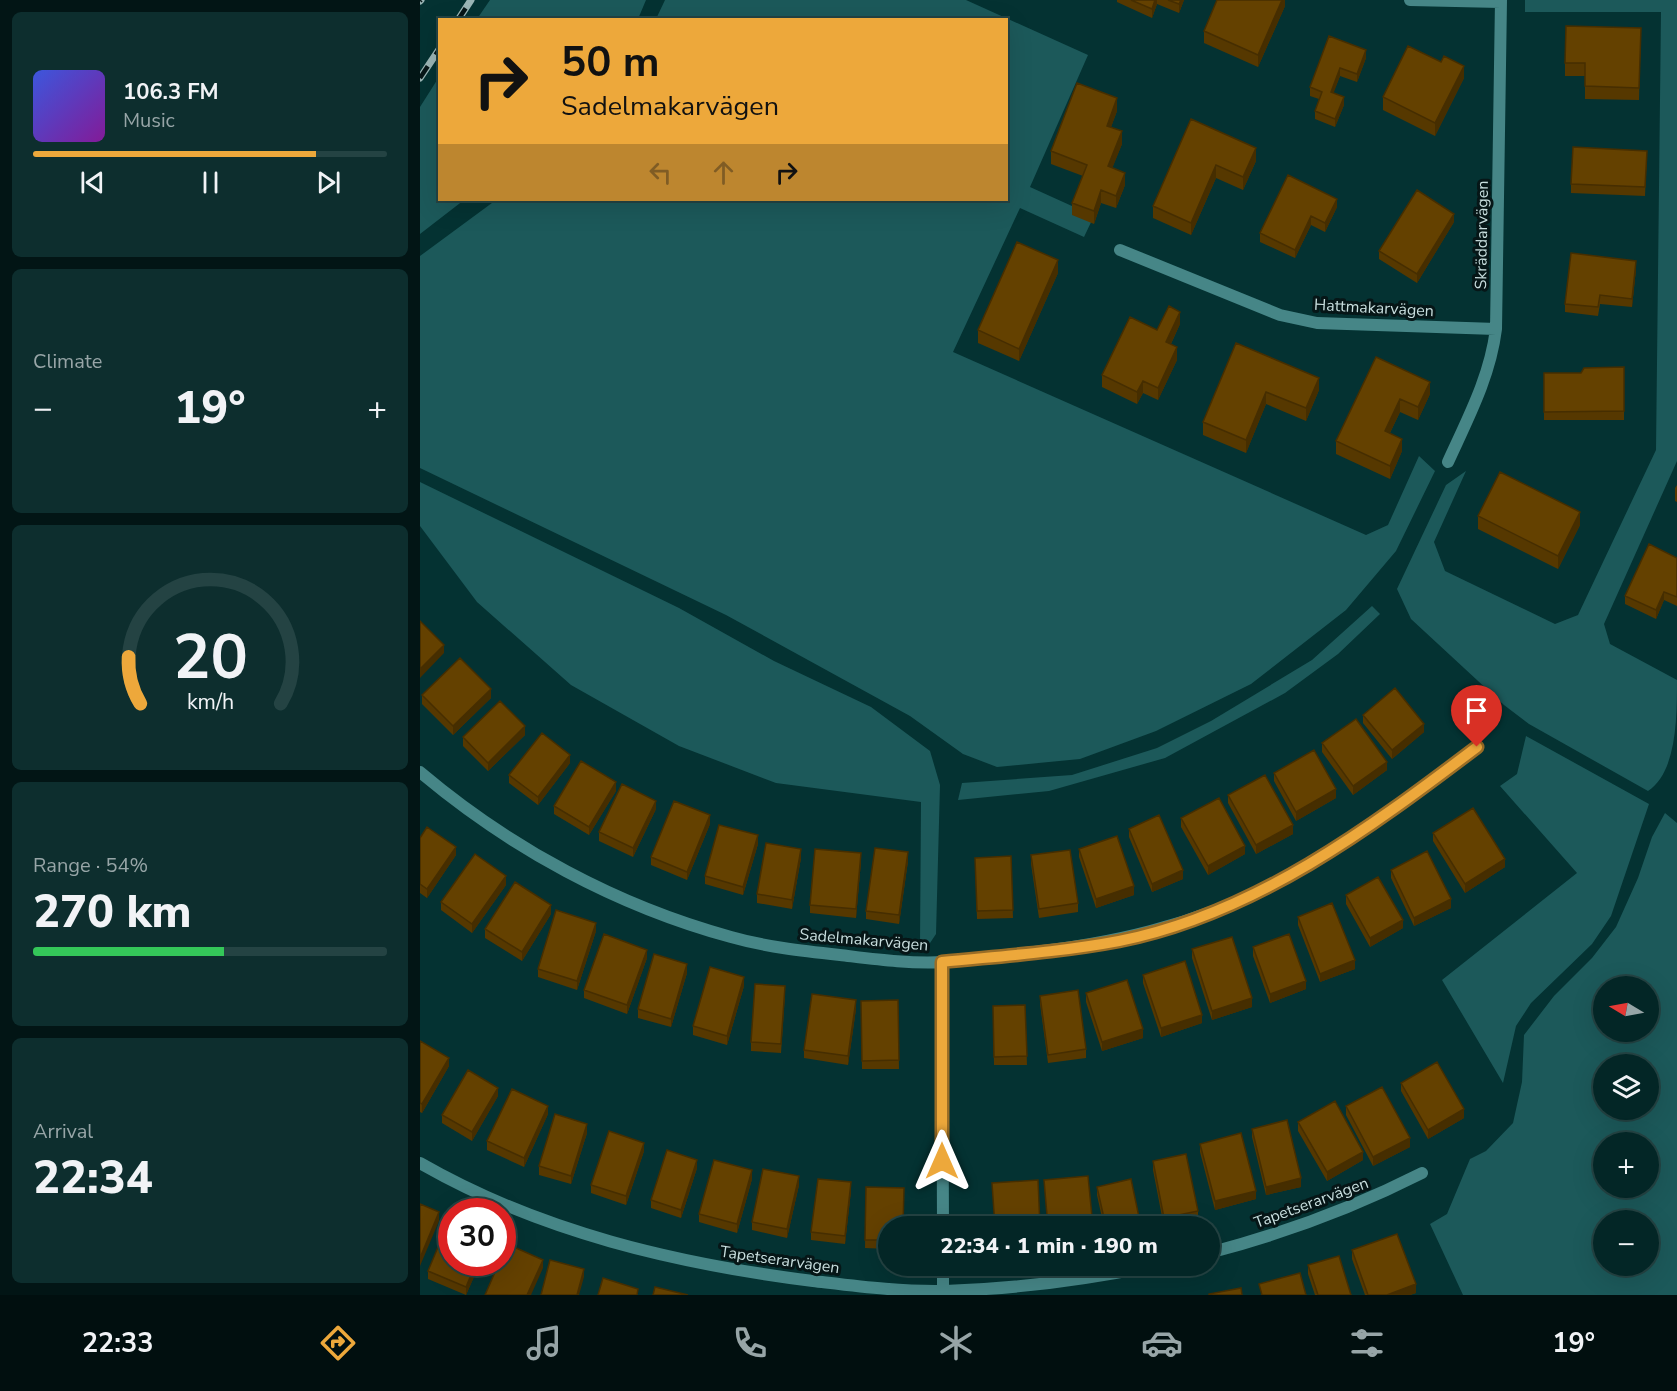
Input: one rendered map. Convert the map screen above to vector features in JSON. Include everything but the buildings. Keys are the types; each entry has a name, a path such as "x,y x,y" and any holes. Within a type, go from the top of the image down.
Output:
{"street":[{"path":"1410,0 1501,1"},
{"name":"Skräddarvägen","path":"1448,462 1483,385 1493,354 1496,329 1501,1"},
{"name":"Hattmakarvägen","path":"1120,250 1280,315 1317,323 1496,329"},
{"name":"Sadelmakarvägen","path":"420,772 500,833 641,909 732,938 786,948 892,961 942,962 1120,940 1165,928 1217,909 1268,886 1364,831 1477,747"},
{"path":"942,962 943,1216"},
{"name":"Tapetserarvägen","path":"420,1163 513,1209 621,1245 693,1263 856,1286 943,1293 1052,1285 1099,1276"},
{"name":"Tapetserarvägen","path":"1220,1250 1377,1196 1422,1173"},
{"path":"943,1276 943,1293"}],"shaded area":[{"path":"490,0 646,0 638,18 478,18"},
{"path":"665,0 966,0 1006,18 656,18"},
{"path":"1525,0 1677,0 1677,461 1604,624 1610,644 1677,680 1677,710 1670,757 1658,782 1648,791 1529,724 1504,705 1411,619 1397,589 1446,485 1466,471 1434,542 1445,571 1555,624 1578,615 1656,450 1661,12 1525,12"},
{"path":"1008,19 1088,55 1030,187 1094,216 1084,237 1020,208 953,352 1366,535 1388,525 1419,456 1435,471 1396,551 1346,610 1251,684 1156,731 1080,759 997,767 963,754 910,716 726,615 420,468 420,256 495,201 1008,201"},
{"path":"438,79 438,201 463,201 420,234 420,107"},
{"path":"420,482 679,608 774,661 871,707 930,751 940,785 936,934 928,946 920,943 921,802 776,783 679,746 571,685 477,602 420,526"},
{"path":"1372,606 1380,614 1338,654 1285,693 1165,758 1049,791 958,800 962,783 1072,775 1157,748 1211,721 1312,660"},
{"path":"1526,736 1649,804 1611,916 1592,944 1531,1003 1516,1026 1503,1083 1442,980 1577,873 1500,786 1517,774"},
{"path":"1665,813 1677,823 1677,1295 1463,1295 1430,1224 1447,1214 1470,1159 1486,1151 1513,1123 1522,1082 1524,1035 1554,996 1592,958 1616,927 1638,878 1652,837"}],"railway":[{"path":"459,18 471,0"},
{"path":"420,78 438,51"}],"route":[{"path":"942,1161 942,962 1071,948 1120,940 1165,928 1217,909 1268,886 1364,831 1477,747"}]}
